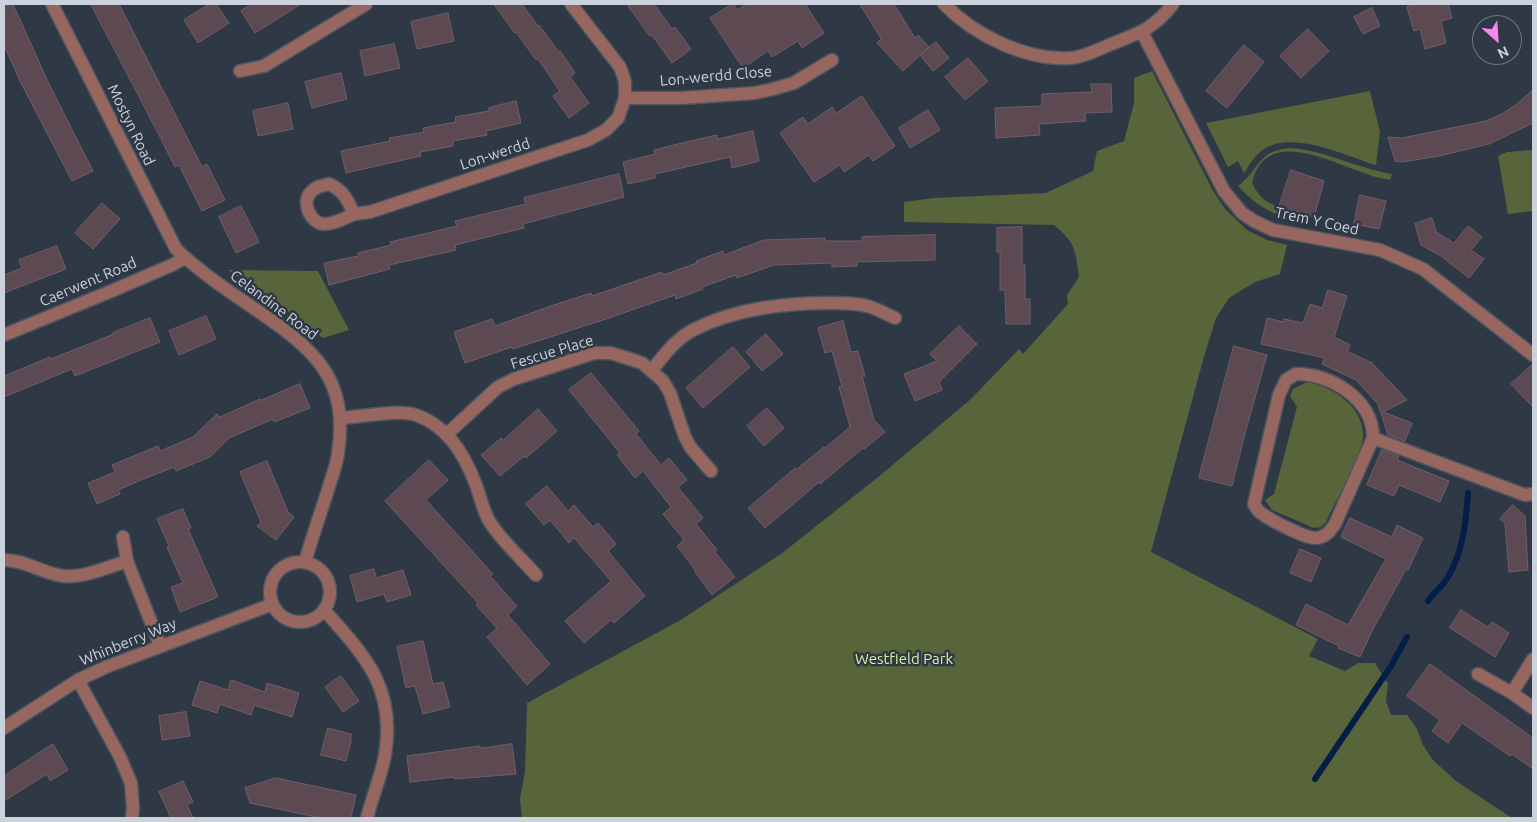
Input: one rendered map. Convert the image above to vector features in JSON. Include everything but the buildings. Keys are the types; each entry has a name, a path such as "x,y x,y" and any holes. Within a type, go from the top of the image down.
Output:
{"street":[{"name":"Mostyn Road","path":"52,4 168,236 176,249 185,258"},
{"path":"240,71 264,66 366,4"},
{"path":"571,4 620,68 625,81 625,98"},
{"path":"944,4 972,28 992,39 1030,53 1052,58 1073,58 1142,32 1155,24 1173,4"},
{"name":"Trem Y Coed","path":"1142,32 1224,192 1242,213 1273,230 1380,250 1423,269 1533,355"},
{"name":"Lon-werdd Close","path":"625,98 681,98 773,90 794,83 832,60"},
{"name":"Lon-werdd","path":"354,214 370,212 588,140 606,130 618,118 625,98"},
{"name":"Caerwent Road","path":"4,335 185,258"},
{"name":"Celandine Road","path":"185,258 203,274 300,341 319,360 328,376 339,406 338,456 305,562"},
{"path":"652,370 676,342 692,331 754,310 802,303 849,303 866,305 895,318"},
{"name":"Fescue Place","path":"447,434 498,387 514,379 594,353 611,353 642,363 663,381 670,393 685,437 711,471"},
{"path":"1296,374 1308,374 1323,378 1346,390 1366,410 1373,430 1373,438 1335,524 1329,533 1318,538 1309,537 1258,512 1254,504 1279,396 1286,380 1296,374"},
{"path":"340,418 398,413 415,415 433,423 447,434 468,467 490,523 536,575"},
{"path":"1373,438 1525,494 1533,494"},
{"path":"123,537 127,561 160,645"},
{"path":"4,560 31,564 64,576 94,571 127,561"},
{"path":"305,562 319,569 326,576 330,586 330,596 324,610 312,620 292,621 282,616 273,604 270,594 272,583 276,574 284,567 294,563 305,562"},
{"name":"Whinberry Way","path":"4,728 78,680 106,667 160,645 273,604"},
{"path":"324,610 371,668 382,688 387,709 388,734 384,757 367,818"},
{"path":"1512,693 1533,659"},
{"path":"1478,674 1512,693 1533,708"},
{"path":"78,680 120,757 131,783 132,818"}],"green space":[{"name":"Westfield Park","path":"1152,71 1212,189 1225,209 1247,230 1267,240 1287,245 1280,274 1255,282 1229,298 1216,318 1151,552 1318,639 1309,656 1345,671 1358,663 1375,663 1388,684 1386,701 1391,715 1407,715 1417,729 1423,745 1433,760 1456,781 1512,818 522,818 520,798 525,772 527,703 679,621 781,554 882,474 971,399 1019,349 1023,354 1068,304 1067,295 1079,277 1076,260 1071,242 1054,225 904,222 904,202 934,198 1046,193 1093,171 1097,151 1124,141 1134,103 1134,78"},
{"path":"1370,91 1380,132 1376,165 1320,146 1290,142 1276,144 1264,149 1255,157 1244,173 1238,161 1228,167 1206,123"},
{"path":"1292,148 1317,152 1366,168 1392,174 1390,180 1301,153 1285,152 1271,156 1259,166 1252,183 1263,198 1279,207 1276,214 1265,209 1246,195 1238,186 1252,173 1265,156 1280,149"},
{"path":"1533,150 1533,211 1508,214 1498,156 1507,152"},
{"path":"228,270 318,271 349,330 323,338 275,301"},
{"path":"1307,382 1328,388 1345,400 1353,408 1363,432 1358,456 1348,480 1326,522 1321,527 1314,528 1272,510 1265,500 1274,494 1297,407 1290,396 1293,389"}],"waterway":[{"path":"1428,601 1446,580 1457,557 1465,525 1468,493"},
{"path":"1315,779 1391,666 1407,637"}]}
